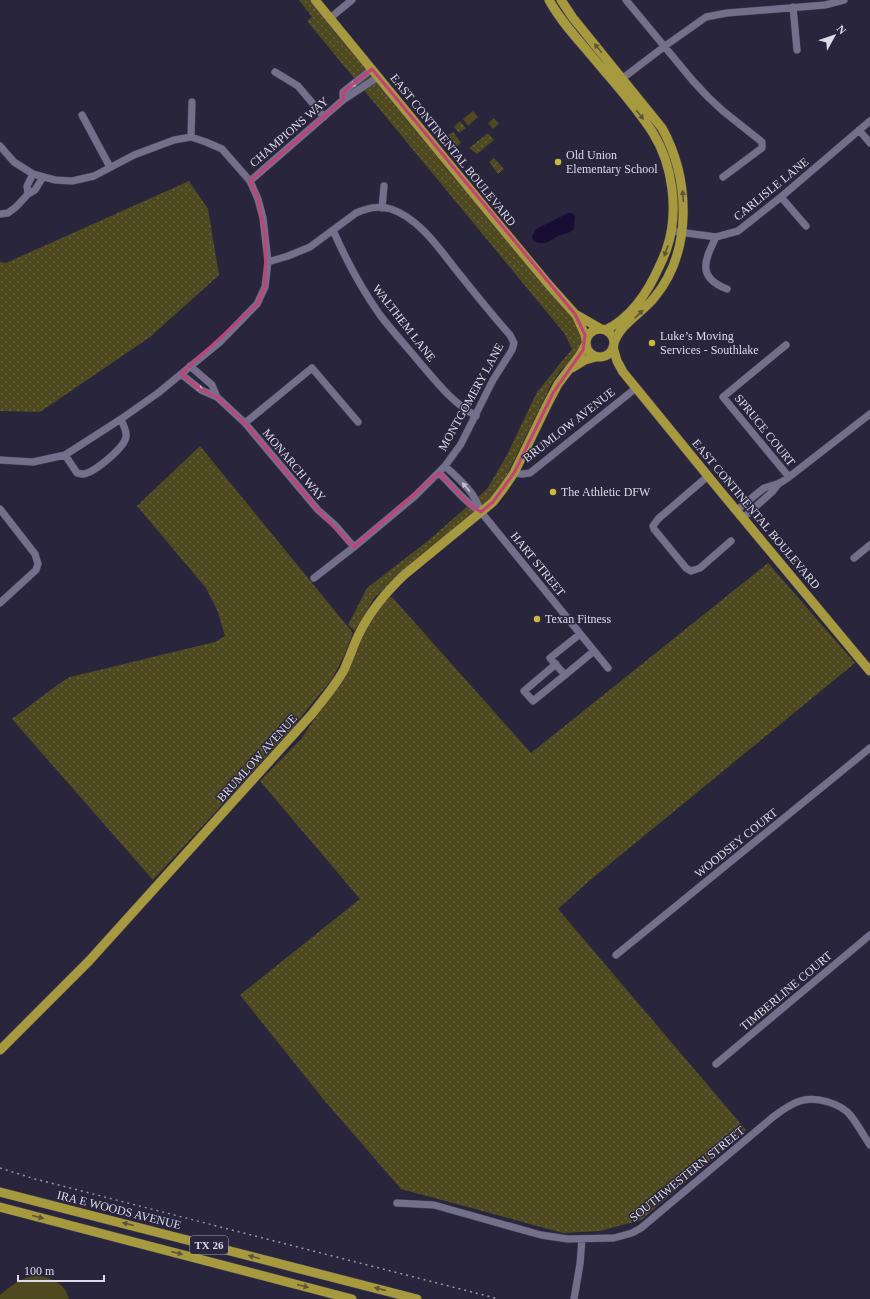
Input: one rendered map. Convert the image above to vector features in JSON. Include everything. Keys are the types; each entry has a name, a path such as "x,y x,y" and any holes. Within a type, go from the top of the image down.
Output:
{"main road":[{"name":"EAST CONTINENTAL BOULEVARD","path":"315,0 490,215 575,314 583,330 586,342"},
{"path":"549,0 565,24 642,118 659,144 671,182 673,205 671,231 667,248 658,270 646,291 630,312 616,324 603,330 591,332 586,342 589,352 598,357 608,354 619,332 646,306 662,286 673,263 681,233 683,205 681,181 671,145 662,128 573,18 561,0"},
{"name":"EAST CONTINENTAL BOULEVARD","path":"575,314 603,330"},
{"path":"603,330 611,335 613,345"},
{"name":"BRUMLOW AVENUE","path":"0,1050 89,961 312,714 344,670 359,634 381,598 404,575 493,502 514,473 547,404 558,384 583,350 586,342"},
{"name":"EAST CONTINENTAL BOULEVARD","path":"613,345 617,361 623,372 870,671"},
{"name":"EAST CONTINENTAL BOULEVARD","path":"598,357 608,361 623,372"},
{"name":"BRUMLOW AVENUE","path":"568,371 585,360 598,357"},
{"name":"IRA E WOODS AVENUE","path":"0,1192 417,1299"},
{"name":"TX 26","path":"0,1207 352,1299"}],"street":[{"path":"330,18 352,0"},
{"path":"626,0 708,97 762,142 762,148 723,177"},
{"path":"616,85 623,78 699,21 713,15 825,5 844,0"},
{"path":"793,7 797,50"},
{"name":"CHAMPIONS WAY","path":"343,100 343,92 372,69"},
{"path":"276,72 298,86 324,117"},
{"name":"CHAMPIONS WAY","path":"250,181 343,100 378,77"},
{"path":"191,137 192,102"},
{"path":"82,115 110,167"},
{"name":"CARLISLE LANE","path":"671,231 716,237 738,231 781,197 870,121"},
{"path":"859,130 870,143"},
{"path":"0,146 14,162 33,174 55,180 72,180 94,176 160,144 174,140 191,137 222,149 250,181 258,199 263,218 268,262 265,287 257,304 220,342 181,374 121,419 65,455 33,462 0,460"},
{"path":"28,194 27,186 33,174"},
{"path":"0,214 8,213 28,194 35,190 43,177"},
{"path":"382,208 384,186"},
{"path":"781,197 806,226"},
{"name":"MONTGOMERY LANE","path":"268,262 310,247 362,210 369,208 390,209 405,216 420,227 442,252 514,343 493,380 461,444 445,466 415,496 314,578"},
{"name":"WALTHEM LANE","path":"333,230 346,259 381,316 450,398 464,410 476,416"},
{"path":"716,237 705,265 706,273 718,286 727,289"},
{"name":"SPRUCE COURT","path":"786,345 723,397 789,477"},
{"name":"MONARCH WAY","path":"190,366 212,385 217,396 245,423 318,510 335,525 354,547"},
{"path":"245,423 312,368 358,422"},
{"name":"MONARCH WAY","path":"181,374 201,390 217,396"},
{"name":"BRUMLOW AVENUE","path":"514,473 530,473 636,388"},
{"path":"743,518 780,483 870,414"},
{"path":"65,455 77,473 82,474 89,472 103,464 124,443 126,437 125,428 121,419"},
{"path":"445,466 473,495 481,512"},
{"path":"439,473 469,504 481,512"},
{"path":"708,476 658,519 653,526 686,568 691,570 700,568 731,541"},
{"path":"737,510 764,488 780,483"},
{"path":"0,509 35,554 38,564 36,570 0,603"},
{"name":"HART STREET","path":"481,512 608,668"},
{"path":"854,558 870,545"},
{"path":"565,675 550,658 580,634"},
{"path":"556,664 524,691 533,701 594,651"},
{"name":"WOODSEY COURT","path":"616,955 870,748"},
{"name":"TIMBERLINE COURT","path":"716,1064 870,935"},
{"name":"SOUTHWESTERN STREET","path":"397,1203 434,1205 541,1235 568,1239 614,1238 632,1233 641,1228 773,1117 786,1107 800,1101 815,1099 834,1104 850,1115 870,1145"},
{"path":"574,1299 580,1264 582,1239"}],"highlighted area":[{"path":"372,69 575,314 585,335 583,350 553,393 514,473 493,502 481,512 469,504 439,473 354,547 318,510 245,423 217,397 201,390 181,374 257,304 265,287 266,240 258,199 250,181 343,100 343,92"}],"shaded area":[{"path":"299,0 309,0 577,323 583,343 578,354 560,371 552,383 504,481 492,498 396,577 374,598 355,631 348,625 367,588 429,540 487,489 506,457 537,392 572,349 564,333 307,21 312,17"},
{"path":"473,111 478,117 468,126 463,119"},
{"path":"494,118 499,124 493,129 488,123"},
{"path":"460,121 466,128 459,133 454,127"},
{"path":"453,132 461,143 457,146 448,135"},
{"path":"488,133 494,140 477,154 469,148"},
{"path":"494,158 504,169 498,174 489,162"},
{"path":"189,181 208,209 219,275 150,337 40,412 0,411 0,262 6,263"},
{"path":"568,213 572,213 575,216 574,229 546,243 538,243 533,240 532,236 536,229"},
{"path":"200,446 353,633 343,658 332,679 288,733 153,880 12,719 70,677 215,642 225,636 218,612 206,588 137,506"},
{"path":"768,563 855,663 589,881 558,909 746,1130 641,1220 600,1231 563,1233 401,1189 324,1100 240,995 360,899 260,781 301,739 345,674 368,624 384,601 392,597 531,753"},
{"path":"35,1276 46,1277 61,1285 67,1293 69,1299 0,1299 0,1295 16,1283"}],"railway":[{"path":"0,1168 35,1179 499,1299"}],"place":[{"name":"Old Union Elementary School","path":"558,162"},
{"name":"Luke’s Moving Services - Southlake","path":"652,343"},
{"name":"The Athletic DFW","path":"553,492"},
{"name":"Texan Fitness","path":"537,619"}]}
